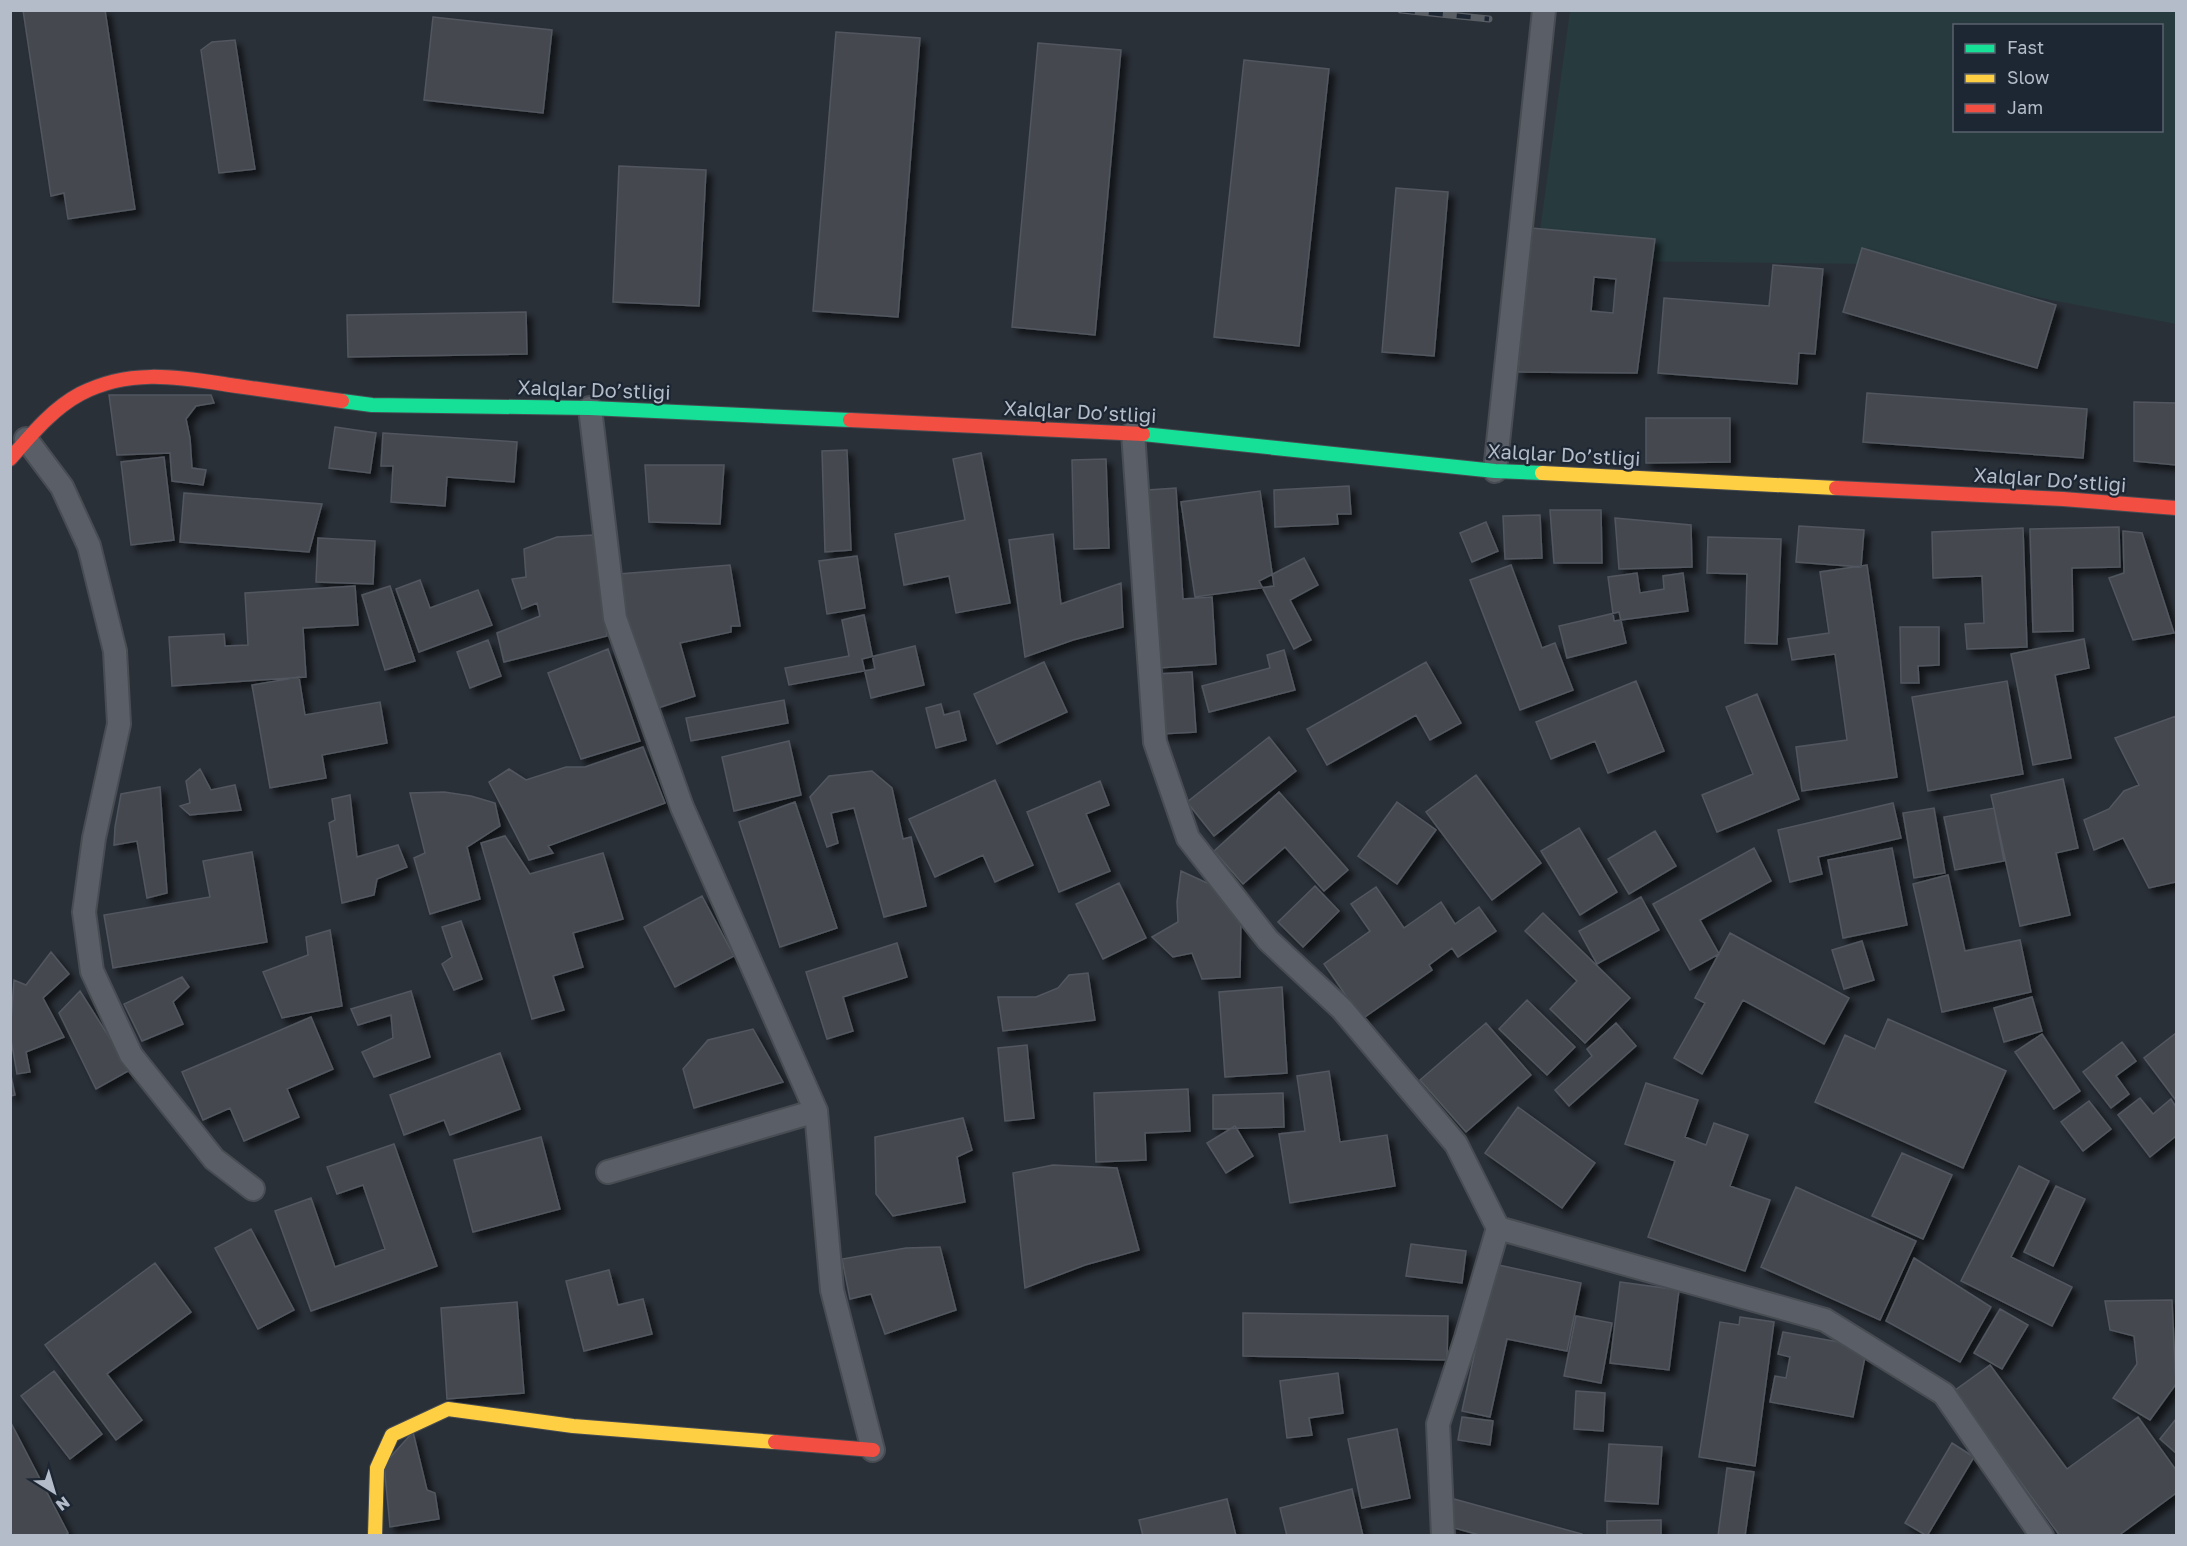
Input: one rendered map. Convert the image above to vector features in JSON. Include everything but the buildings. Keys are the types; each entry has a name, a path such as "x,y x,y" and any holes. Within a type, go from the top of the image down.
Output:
{"main road":[{"name":"Xalqlar Do’stligi","path":"10,459 26,439 75,396 120,379 146,376 193,378 372,405 590,408 1133,433 1495,471 2063,499 2176,508"},
{"path":"375,1536 377,1468 393,1435 448,1409 573,1426 873,1450"}],"lane":[{"path":"1495,471 1544,10"},
{"path":"590,408 615,618 682,807 816,1111 832,1290 873,1450"},
{"path":"1133,433 1155,742 1188,838 1268,940 1342,1009 1455,1144 1498,1228 1438,1424 1443,1536"},
{"path":"26,439 62,487 88,546 115,651 119,724 94,838 84,912 92,971 131,1055 214,1159 253,1189"},
{"path":"608,1172 816,1111"},
{"path":"1498,1228 1825,1320 1944,1394 2042,1536"}],"green space":[{"path":"1570,11 2176,11 2176,324 1866,264 1536,260"}],"railway":[{"path":"1401,10 1489,19"}],"traffic: fast":[{"path":"342,401 372,405 590,408 850,420"},
{"path":"1143,434 1495,471 1542,473"}],"traffic: slow":[{"path":"1542,473 1836,488"},
{"path":"375,1536 377,1468 392,1435 448,1409 573,1426 775,1442"}],"traffic: jam":[{"path":"10,459 42,423 60,407 80,394 119,380 138,377 177,378 342,401"},
{"path":"850,420 1143,434"},
{"path":"1836,488 2063,499 2176,508"},
{"path":"775,1442 873,1450"}]}
